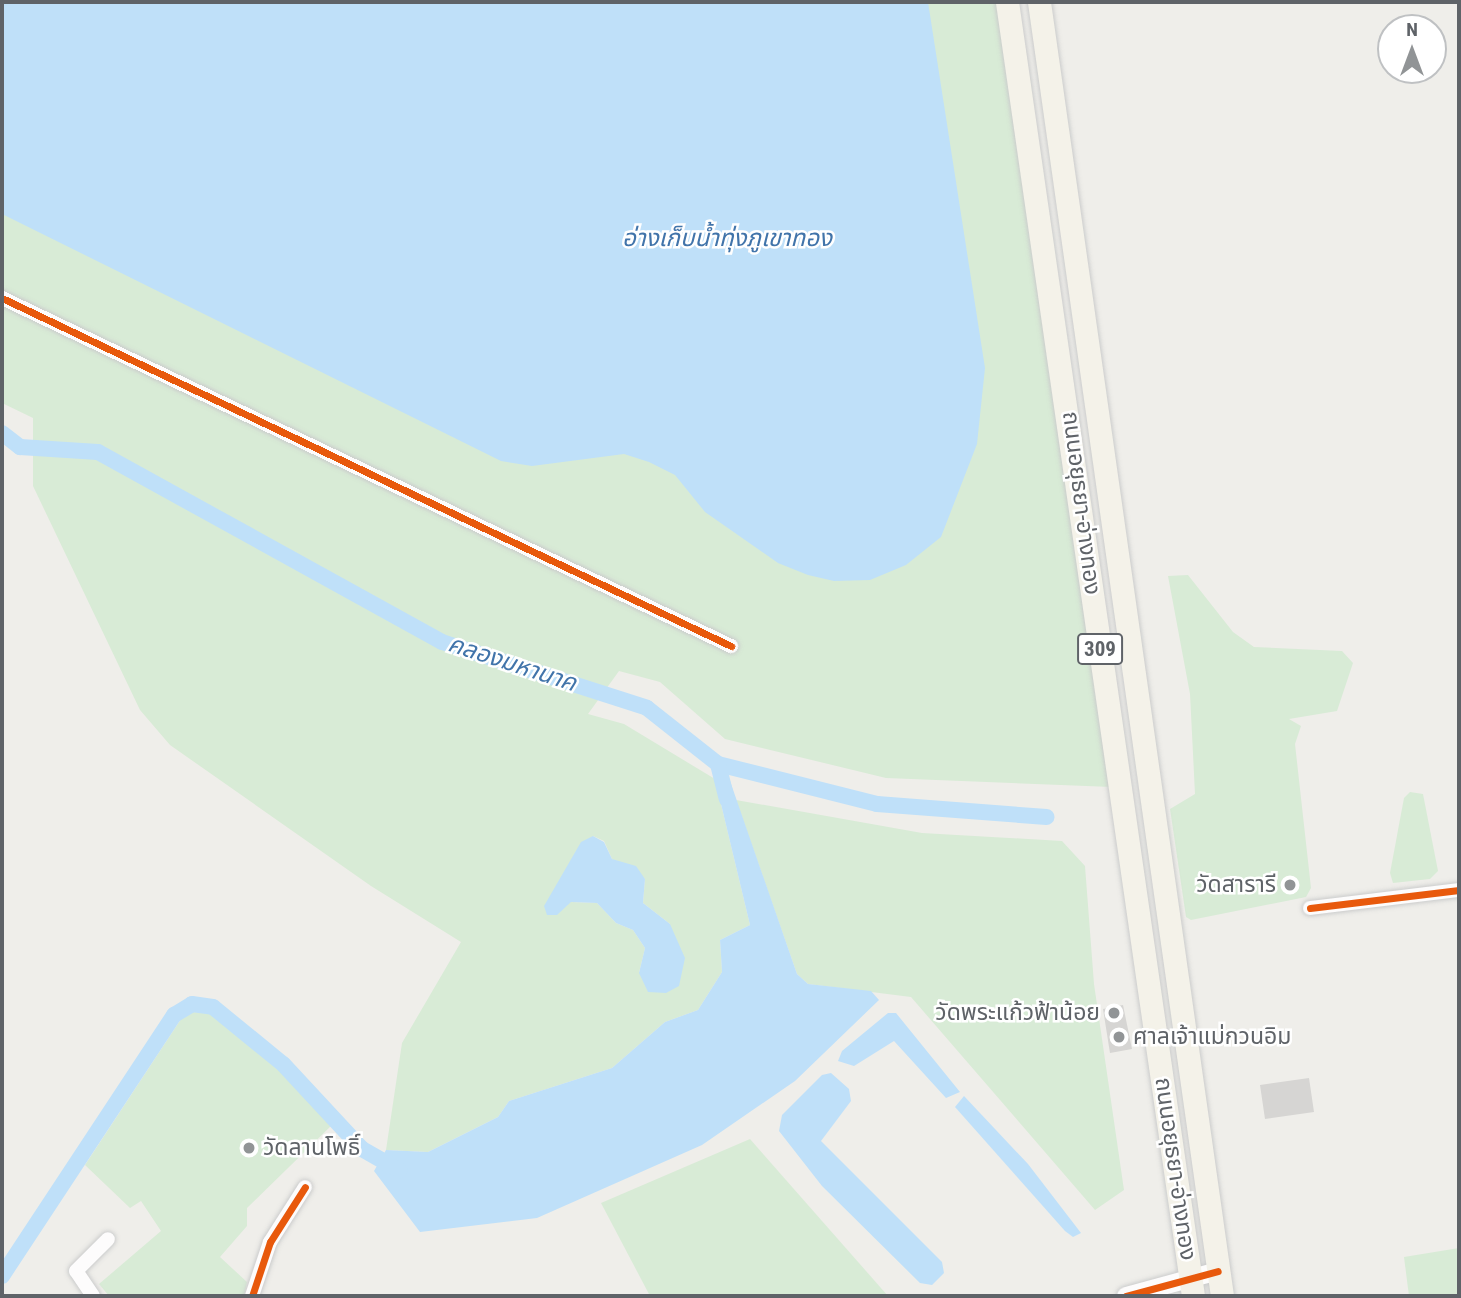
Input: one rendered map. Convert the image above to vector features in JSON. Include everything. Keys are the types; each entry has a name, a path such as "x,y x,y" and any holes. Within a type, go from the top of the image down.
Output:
{"main road":[{"name":"ถนนอยุธยา-อ่างทอง","path":"1007,2 1191,1286"},
{"name":"ถนนอยุธยา-อ่างทอง","path":"1039,2 1222,1296"}],"street":[{"path":"2,298 731,646"},
{"path":"1310,908 1459,890"},
{"path":"252,1296 270,1242 305,1187"},
{"path":"93,1296 76,1271 108,1239"},
{"path":"1126,1296 1191,1286 1218,1271"}],"green space":[{"path":"2,2 997,2 1112,787 886,778 725,739 660,682 619,671 588,714 624,724 715,779 750,925 720,940 722,972 698,1010 665,1022 612,1068 509,1101 498,1117 428,1152 386,1150 402,1043 461,942 371,886 170,745 140,710 33,486 33,418 2,403","holes":["593,836 604,841 612,859 645,879 643,903 670,924 639,973 645,948 633,930 616,923 597,903 571,902"]},
{"path":"1188,575 1233,632 1254,647 1342,651 1353,663 1337,711 1289,719 1301,726 1295,744 1311,888 1306,897 1191,920 1186,917 1170,809 1195,794 1190,694 1168,576"},
{"path":"1410,792 1423,794 1438,871 1430,879 1393,883 1390,873 1404,798"},
{"path":"736,800 922,833 1062,841 1085,866 1094,984 1124,1190 1095,1210 911,997 808,984 797,974"},
{"path":"193,1012 211,1013 274,1063 333,1124 247,1208 247,1226 220,1257 247,1282 244,1296 109,1296 99,1284 161,1231 141,1201 130,1208 85,1165 181,1019"},
{"path":"750,1139 888,1296 650,1296 601,1203"},
{"path":"1459,1248 1459,1296 1409,1296 1404,1257"}],"water":[{"name":"อ่างเก็บน้ำทุ่งภูเขาทอง","path":"2,2 928,2 985,368 977,444 941,537 906,565 870,580 834,581 808,575 778,563 705,512 675,475 649,462 624,454 532,466 501,461 2,214"},
{"path":"729,778 797,974 808,984 871,991 879,1000 795,1081 702,1145 537,1218 420,1232 374,1171 386,1150 428,1152 498,1117 509,1101 612,1068 665,1022 698,1010 722,972 720,940 750,925 715,779"},
{"path":"593,836 604,842 612,859 636,866 645,879 643,903 670,924 685,958 679,986 666,993 648,992 639,973 645,948 633,930 616,923 597,903 571,902 557,915 547,915 544,906 581,842"},
{"path":"888,1013 896,1013 960,1092 946,1098 894,1041 854,1066 838,1061 842,1051"},
{"path":"831,1073 849,1089 851,1101 821,1141 942,1262 944,1273 932,1285 920,1283 822,1186 779,1131 782,1115 822,1075"},
{"path":"964,1096 1028,1164 1081,1233 1073,1237 1065,1231 955,1107"}],"building":[{"name":"ศาลเจ้าแม่กวนอิม","path":"1123,1005 1132,1049 1110,1053 1103,1009"},
{"path":"1309,1078 1314,1112 1265,1119 1260,1085"}],"waterway":[{"name":"คลองมหานาค","path":"2,433 20,447 98,452 442,642 647,708 718,764 877,804 1047,817"},
{"path":"718,764 727,799"},
{"path":"2,1276 174,1015 192,1004 213,1007 283,1064 362,1149 399,1170"}],"cycle path":[{"path":"2,298 731,646"},
{"path":"1310,908 1459,890"},
{"path":"252,1296 270,1242 305,1187"},
{"path":"1126,1296 1218,1271"}],"place":[{"name":"วัดสารารี","path":"1290,885"},
{"name":"วัดพระแก้วฟ้าน้อย","path":"1114,1013"},
{"name":"ศาลเจ้าแม่กวนอิม","path":"1119,1037"},
{"name":"วัดลานโพธิ์","path":"249,1148"}]}
